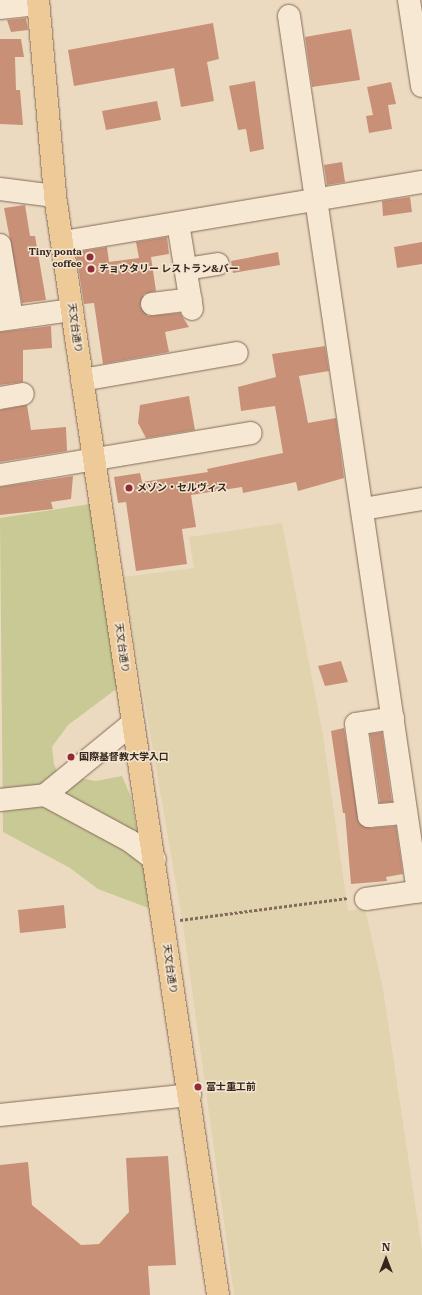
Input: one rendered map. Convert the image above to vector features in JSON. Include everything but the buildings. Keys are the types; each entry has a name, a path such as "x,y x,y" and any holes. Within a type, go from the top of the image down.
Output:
{"main road":[{"name":"天文台通り","path":"38,2 55,196 190,1095 218,1295"}],"street":[{"path":"409,0 418,35 422,86"},
{"path":"0,8 38,2"},
{"path":"289,16 363,509 406,813 420,892 366,899"},
{"path":"63,242 422,182"},
{"path":"0,190 55,196"},
{"path":"152,304 192,304 178,223"},
{"path":"0,245 6,319 72,310"},
{"path":"186,269 218,264"},
{"path":"82,380 237,354"},
{"path":"0,398 23,394"},
{"path":"0,475 251,433"},
{"path":"363,509 422,499"},
{"path":"393,718 356,724 358,739 369,816 406,813"},
{"path":"0,800 45,795 133,723"},
{"path":"45,795 130,841 155,860"},
{"path":"0,1115 190,1095"}],"path":[{"path":"164,922 354,897 366,899"}],"shaded area":[{"path":"282,523 323,735 348,911 365,908 383,989 422,1250 422,1295 234,1295 183,924 123,577 194,568 189,537"}],"green space":[{"path":"90,504 123,684 68,725 52,747 54,764 58,774 96,781 122,776 131,797 151,909 98,889 70,868 3,832 0,518"}],"place":[{"name":"Tiny ponta coffee","path":"90,257"},
{"name":"チョウタリー レストラン&バー","path":"91,269"},
{"name":"メゾン・セルヴィス","path":"129,488"},
{"name":"国際基督教大学入口","path":"71,757"},
{"name":"富士重工前","path":"198,1087"}]}
